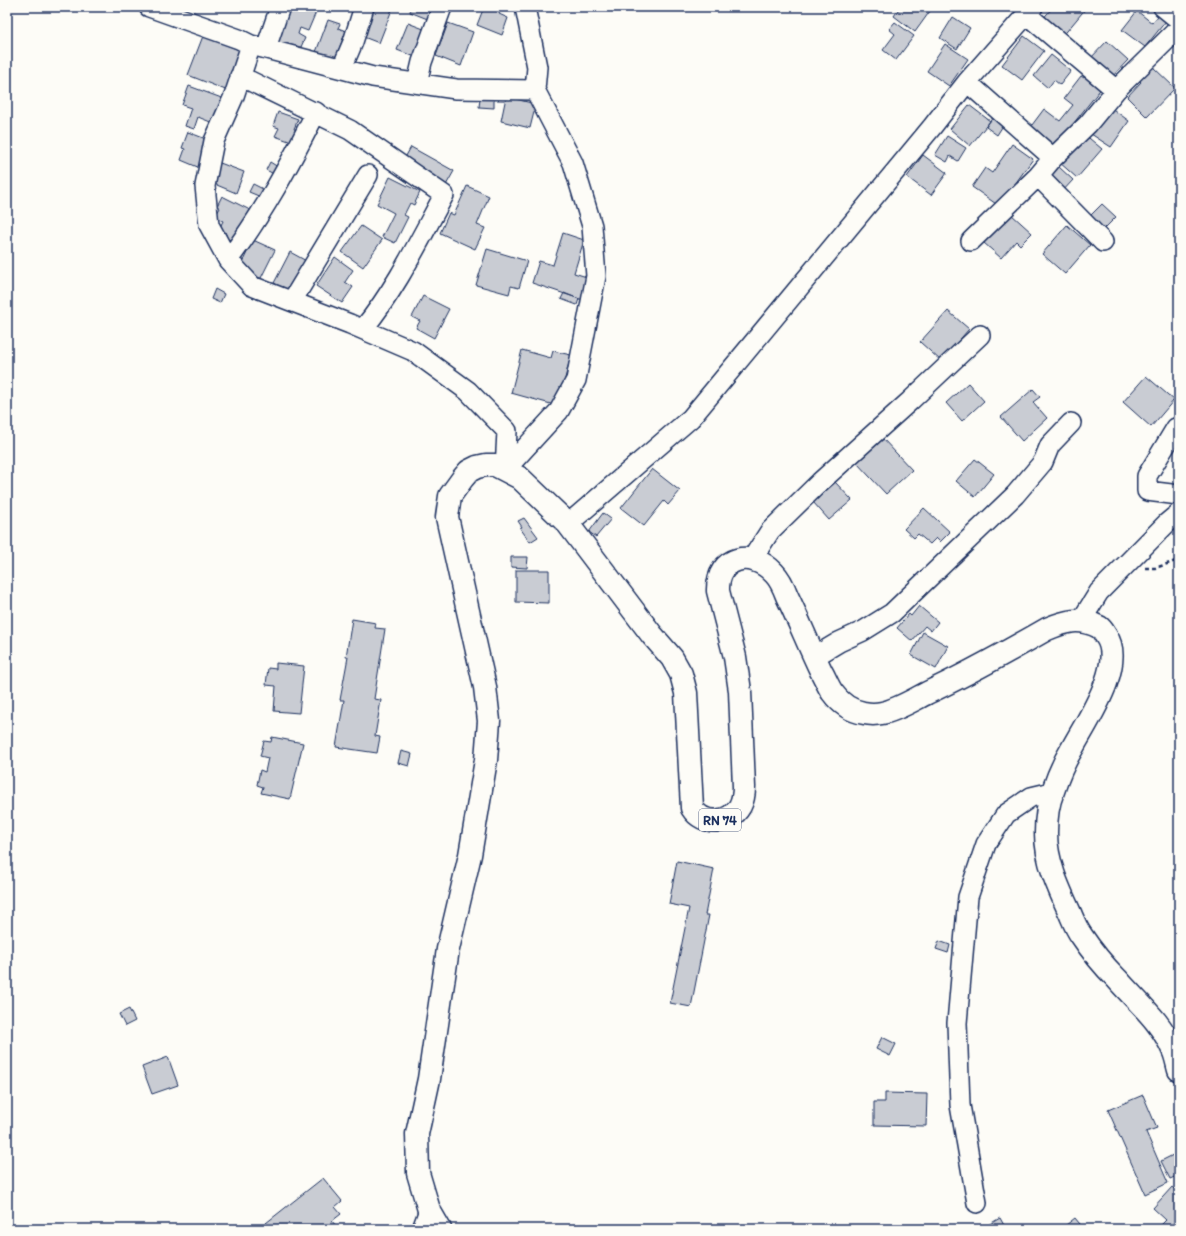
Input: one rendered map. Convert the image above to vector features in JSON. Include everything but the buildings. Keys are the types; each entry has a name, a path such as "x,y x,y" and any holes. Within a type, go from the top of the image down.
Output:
{"main road":[{"name":"RN 74","path":"440,1229 425,1219 418,1173 417,1134 429,1079 448,949 470,855 486,760 489,721 485,687 447,517 450,496 469,471 477,467 495,465 520,478 568,524 652,635 672,658 681,674 686,693 692,808 700,817 710,820 719,820 733,815 740,807 744,797 740,691 735,657 718,591 718,583 720,574 724,567 731,562 739,558 752,559"},
{"path":"752,559 764,564 774,573 792,606 814,657 832,692 849,708 865,713 882,713 914,700 970,673 1047,629 1060,624 1072,621 1081,621 1092,624 1101,629 1110,641 1112,660 1107,681 1095,708 1072,748 1052,792 1047,822 1047,847 1052,871 1060,893 1080,934 1116,979 1144,1007 1163,1031 1174,1051 1179,1070"}],"street":[{"path":"149,7 198,15 239,38 258,46 373,77 456,89 535,90"},
{"path":"280,7 240,76 234,96 214,141 205,186 209,225 228,260 252,286 363,329 413,351 468,391 507,432 505,470"},
{"path":"342,68 353,42 364,7"},
{"path":"417,83 422,62 442,7"},
{"path":"505,470 559,411 576,380 596,276 592,226 573,163 535,90 537,67 525,7"},
{"path":"1163,7 1179,20"},
{"path":"568,524 691,418 967,82 1029,11 1116,90"},
{"path":"971,241 1038,176 1053,158 1088,124 1116,90 1179,28"},
{"path":"240,76 350,130 444,195 399,277 363,329"},
{"path":"967,82 1053,158"},
{"path":"228,260 248,234 286,171 316,112"},
{"path":"292,301 368,175"},
{"path":"1038,176 1103,242"},
{"path":"752,559 770,531 980,335"},
{"path":"814,657 839,642 864,631 892,613 1016,496 1042,462 1050,445 1071,423"},
{"path":"1179,428 1176,428 1147,476 1147,491 1179,495"},
{"path":"1081,621 1099,592 1167,523 1179,513"},
{"path":"977,1203 960,1105 957,1031 968,898 986,844 1006,814 1031,797 1052,792"}],"path":[{"path":"1122,568 1155,568 1179,560"}]}
